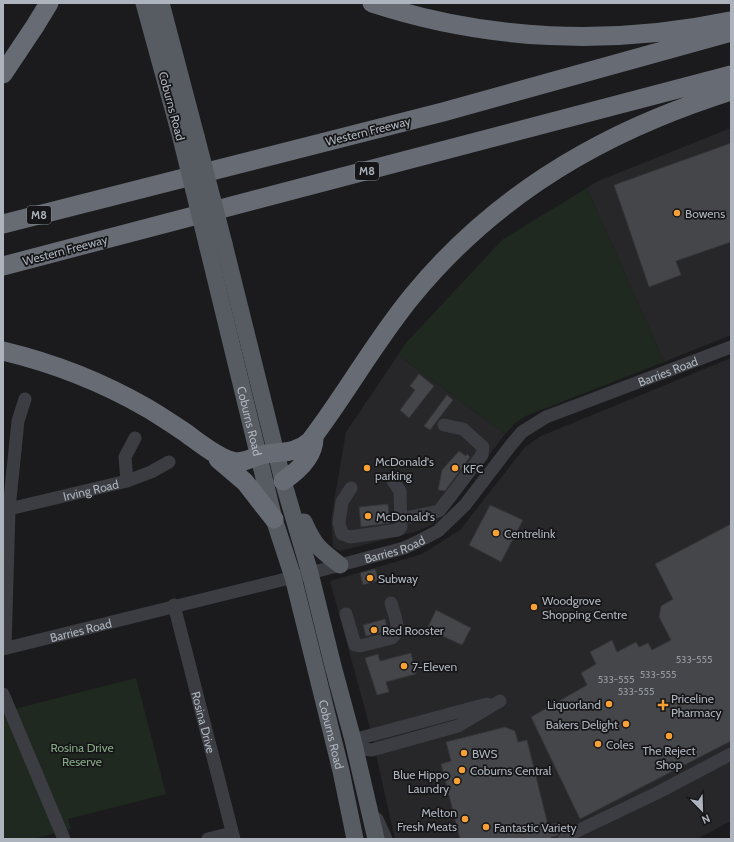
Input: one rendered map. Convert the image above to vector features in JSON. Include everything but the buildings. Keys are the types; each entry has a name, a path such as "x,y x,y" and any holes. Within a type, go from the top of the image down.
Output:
{"highway":[{"path":"3,74 49,3"},
{"path":"372,3 399,12 477,28 524,35 556,37 586,37 654,33 685,29 731,20"},
{"name":"Western Freeway","path":"3,224 443,112 731,32"},
{"name":"Western Freeway","path":"3,266 731,75"},
{"path":"204,446 232,461 245,462 268,455 286,453 300,448 310,441 392,322 412,296 444,260 488,218 536,182 586,152 657,118 731,91"},
{"path":"3,351 37,360 97,382 147,408 204,446 245,482 274,519"},
{"path":"283,481 291,476 307,459 314,447 315,434"}],"main road":[{"name":"Coburns Road","path":"144,3 188,137"},
{"name":"Coburns Road","path":"161,3 188,137 268,455 274,519 293,577 355,839"},
{"name":"Coburns Road","path":"268,455 283,481 310,573 368,800 376,839"},
{"path":"290,505 297,510 301,516 312,540 318,548 340,565"},
{"path":"334,746 354,744"}],"street":[{"name":"Barries Road","path":"4,648 174,605 310,573 404,548 438,531 465,506 501,457 522,432 546,417 731,347"},
{"path":"4,648 9,509 18,421 24,399"},
{"path":"410,517 438,511 482,456 483,447 463,429 444,426"},
{"path":"127,481 126,457 135,438"},
{"name":"Irving Road","path":"9,509 127,481 152,472 169,462"},
{"path":"351,488 342,502 339,523 342,534 350,537 398,530 401,527 400,491 393,481"},
{"path":"346,614 354,645 360,646 392,638 396,635 398,630 391,603"},
{"name":"Rosina Drive","path":"174,605 233,836"},
{"path":"3,694 64,839"},
{"path":"500,701 458,726 432,734 372,750 354,744 379,733 500,701"},
{"path":"428,720 432,734"},
{"path":"347,721 363,730 379,733 404,734 407,740"},
{"path":"564,839 569,835 657,793 731,754"},
{"name":"Coburns Road","path":"368,800 386,839"},
{"path":"208,839 233,836"}],"shaded area":[{"path":"731,128 731,335 664,362 587,188 598,181"},
{"path":"398,355 505,434 451,507 436,522 415,532 340,551 333,547 331,519 346,432"},
{"name":"Woodgrove Shopping Centre","path":"731,358 731,821 697,839 395,839 370,728 330,581 422,554 460,530 525,447 541,436"}],"green space":[{"path":"587,188 664,362 528,415 515,423 505,434 398,355 406,343 502,240"},
{"name":"Rosina Drive Reserve","path":"136,678 166,794 68,819 71,829 33,839 3,839 3,712"}],"place":[{"name":"Bowens","path":"677,213"},
{"name":"McDonald's parking","path":"367,468"},
{"name":"KFC","path":"455,468"},
{"name":"McDonald's","path":"368,516"},
{"name":"Centrelink","path":"496,533"},
{"name":"Subway","path":"370,578"},
{"name":"Woodgrove Shopping Centre","path":"534,607"},
{"name":"Red Rooster","path":"374,630"},
{"name":"7-Eleven","path":"404,666"},
{"name":"Liquorland","path":"609,704"},
{"name":"Priceline Pharmacy","path":"663,705"},
{"name":"Bakers Delight","path":"626,724"},
{"name":"The Reject Shop","path":"669,736"},
{"name":"Coles","path":"598,744"},
{"name":"BWS","path":"464,753"},
{"name":"Coburns Central","path":"462,770"},
{"name":"Blue Hippo Laundry","path":"457,781"},
{"name":"Melton Fresh Meats","path":"465,819"},
{"name":"Fantastic Variety","path":"486,827"}]}
